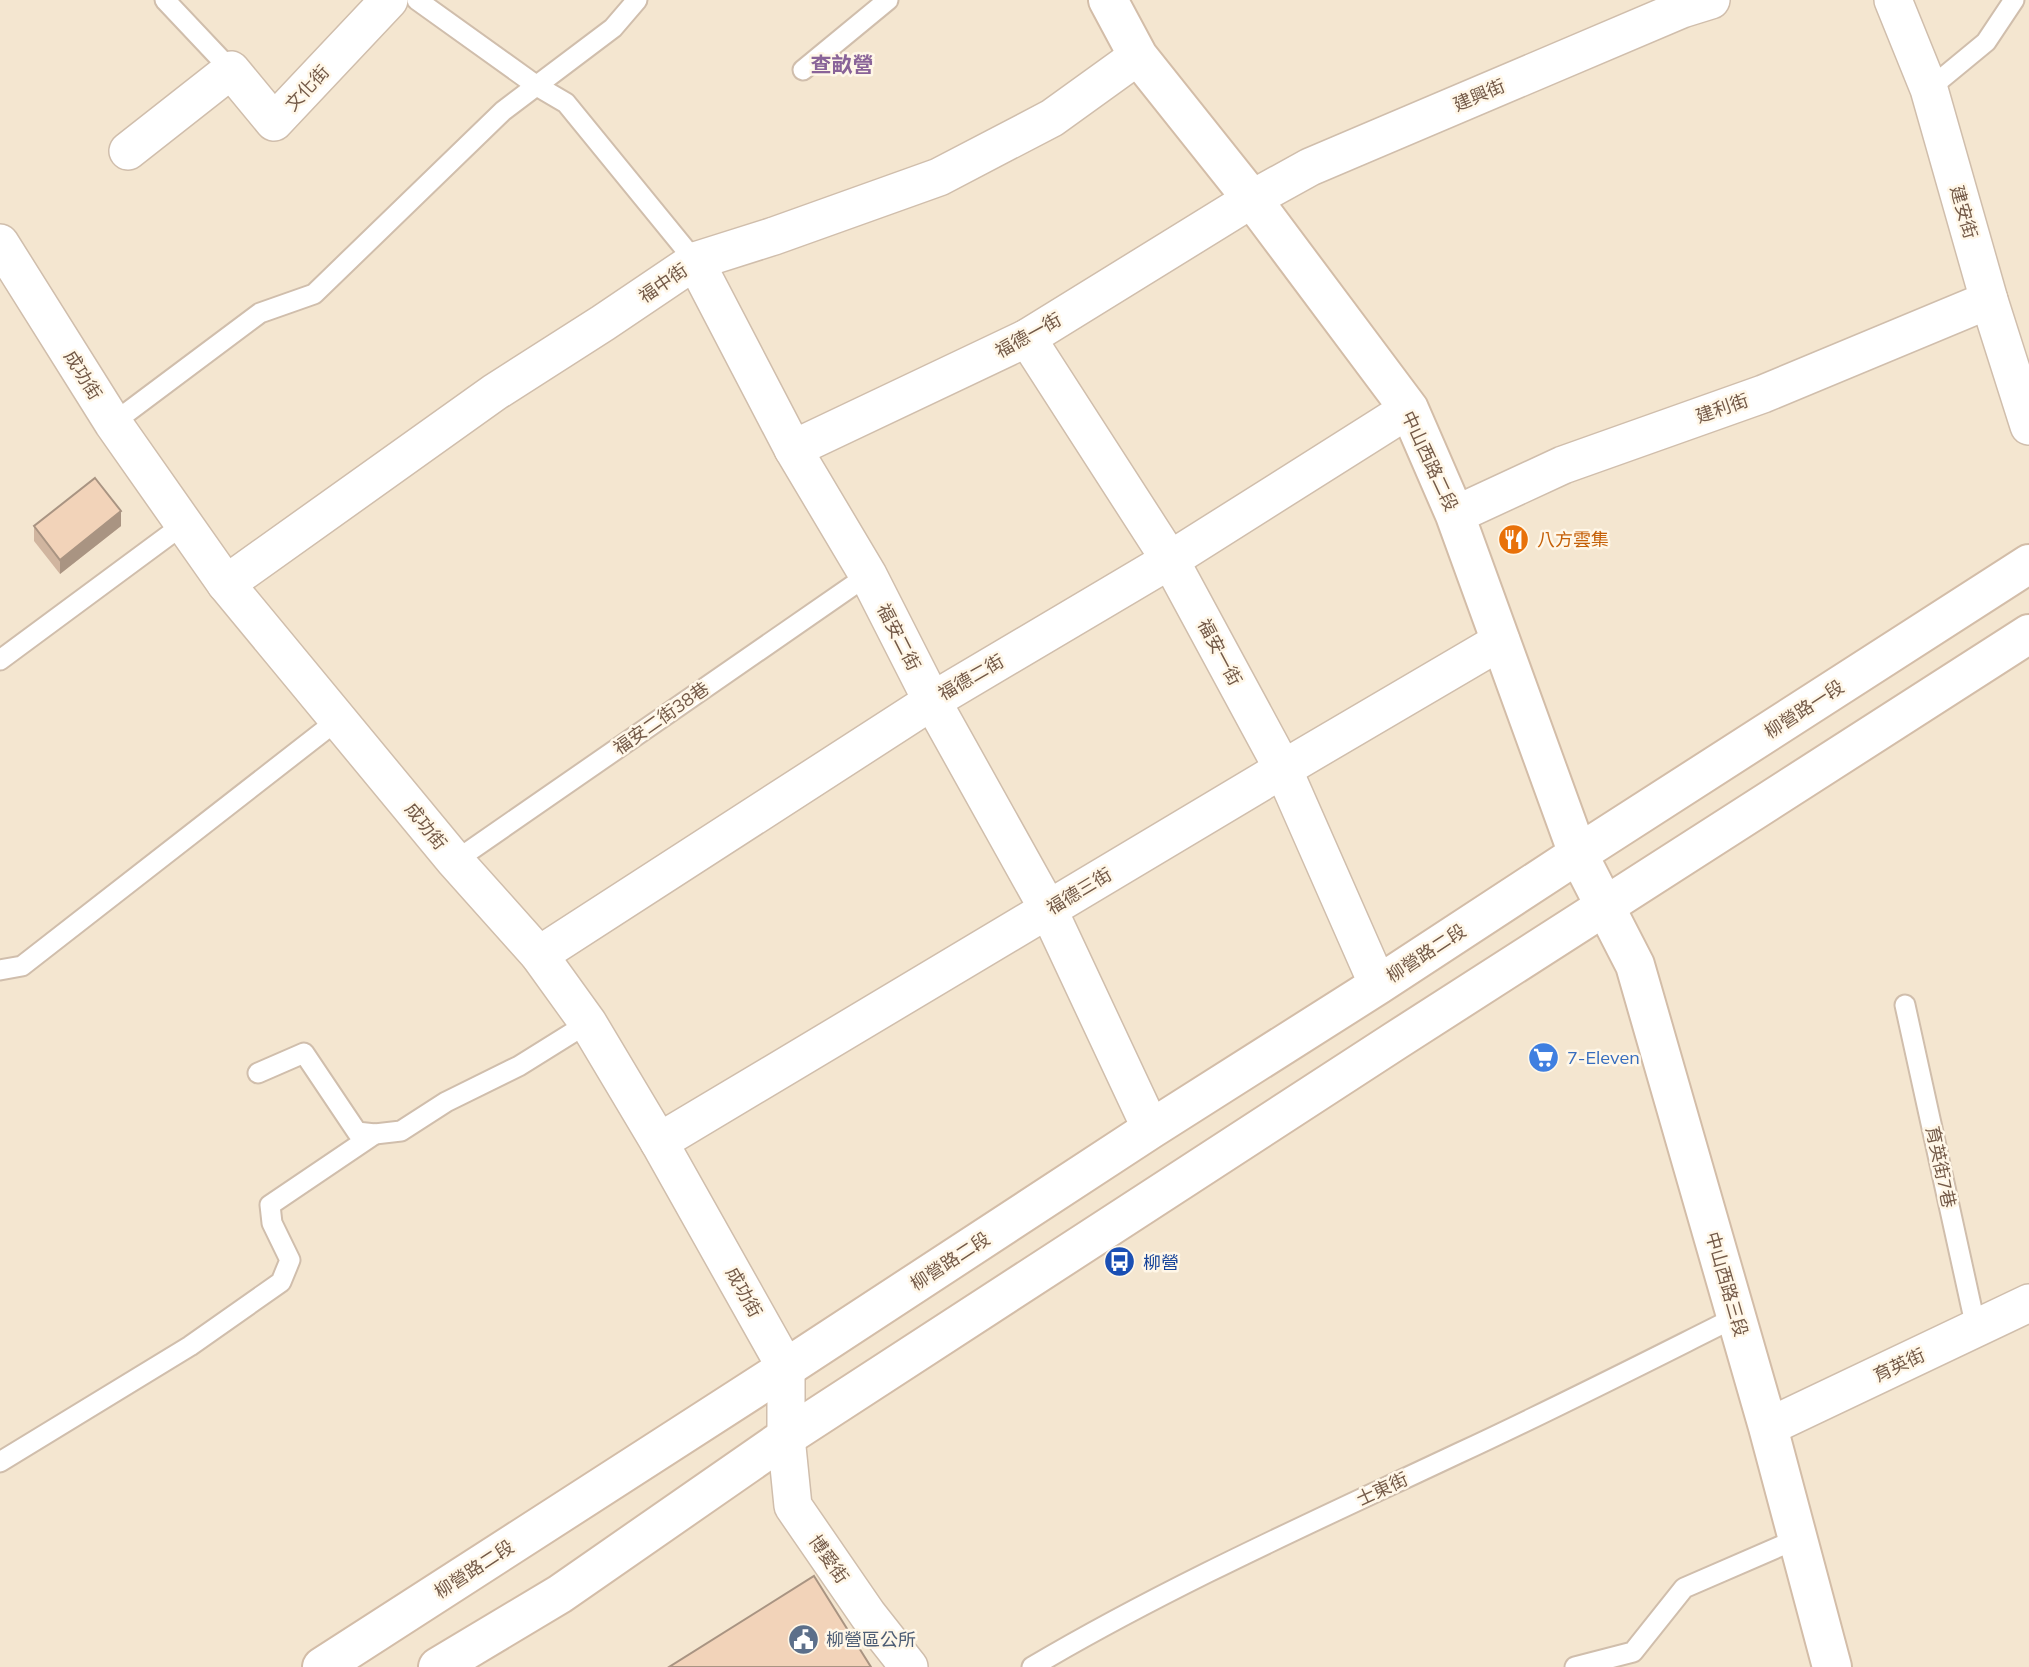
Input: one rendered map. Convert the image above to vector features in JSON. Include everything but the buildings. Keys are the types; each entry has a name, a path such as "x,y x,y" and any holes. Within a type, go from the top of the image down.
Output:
{"street":[{"name":"文化街","path":"231,70 274,122 389,0"},
{"name":"中山西路二段","path":"1108,0 1138,56 1252,199 1409,410 1455,515 1578,854 1605,908"},
{"name":"建興街","path":"1252,199 1310,167 1682,9 1711,0"},
{"name":"建安街","path":"1893,0 1929,89 1989,300 2029,426"},
{"name":"福中街","path":"226,584 495,392 695,261 939,177 1052,118 1138,56"},
{"path":"128,150 231,70"},
{"name":"福德一街","path":"793,449 1027,338 1252,199"},
{"name":"成功街","path":"0,243 12,287 113,423 226,584 455,861 540,955 588,1023 659,1142 786,1368 786,1437"},
{"name":"福安二街","path":"695,261 793,449 868,575 932,701 1048,909 1152,1129"},
{"name":"建利街","path":"1455,515 1563,465 1763,394 1989,300"},
{"name":"福安一街","path":"1027,338 1170,560 1283,769 1378,985"},
{"name":"福德二街","path":"540,955 932,701 1170,560 1409,410"},
{"name":"柳營路一段","path":"1578,854 2029,564"},
{"path":"438,1667 560,1594 786,1437 2029,634"},
{"name":"福德三街","path":"659,1142 1501,641"},
{"name":"柳營路二段","path":"322,1667 1578,854"},
{"name":"中山西路三段","path":"1605,908 1635,965 1768,1427 1832,1667"},
{"name":"育英街","path":"1768,1427 2029,1303"},
{"name":"博愛街","path":"786,1437 793,1506 868,1615 909,1667"}],"lane":[{"path":"165,0 231,70"},
{"path":"417,0 537,86 566,103 695,261"},
{"path":"113,423 260,313 314,294 503,111 613,29 637,0"},
{"path":"803,70 888,0"},
{"path":"1929,89 1986,42 2014,0"},
{"path":"0,660 184,524"},
{"name":"福安二街38巷","path":"455,861 868,575"},
{"path":"0,970 22,966 339,719"},
{"name":"育英街7巷","path":"1905,1005 1976,1328"},
{"path":"258,1073 304,1053 357,1132 375,1134 401,1131 446,1102 519,1066 588,1023"},
{"path":"0,1462 190,1346 281,1282 290,1260 272,1223 270,1205 375,1134"},
{"name":"士東街","path":"1032,1667 1203,1573 1476,1445 1736,1317"},
{"path":"1575,1667 1633,1651 1684,1588 1797,1539"}],"shaded area":[{"path":"0,0 2029,0 2029,1667 0,1667"}],"place":[{"name":"八方雲集","path":"1514,539"},
{"name":"7-Eleven","path":"1544,1057"},
{"name":"柳營","path":"1120,1262"},
{"name":"柳營區公所","path":"803,1639"}],"district":[{"name":"查畝營","path":"842,64"}]}
